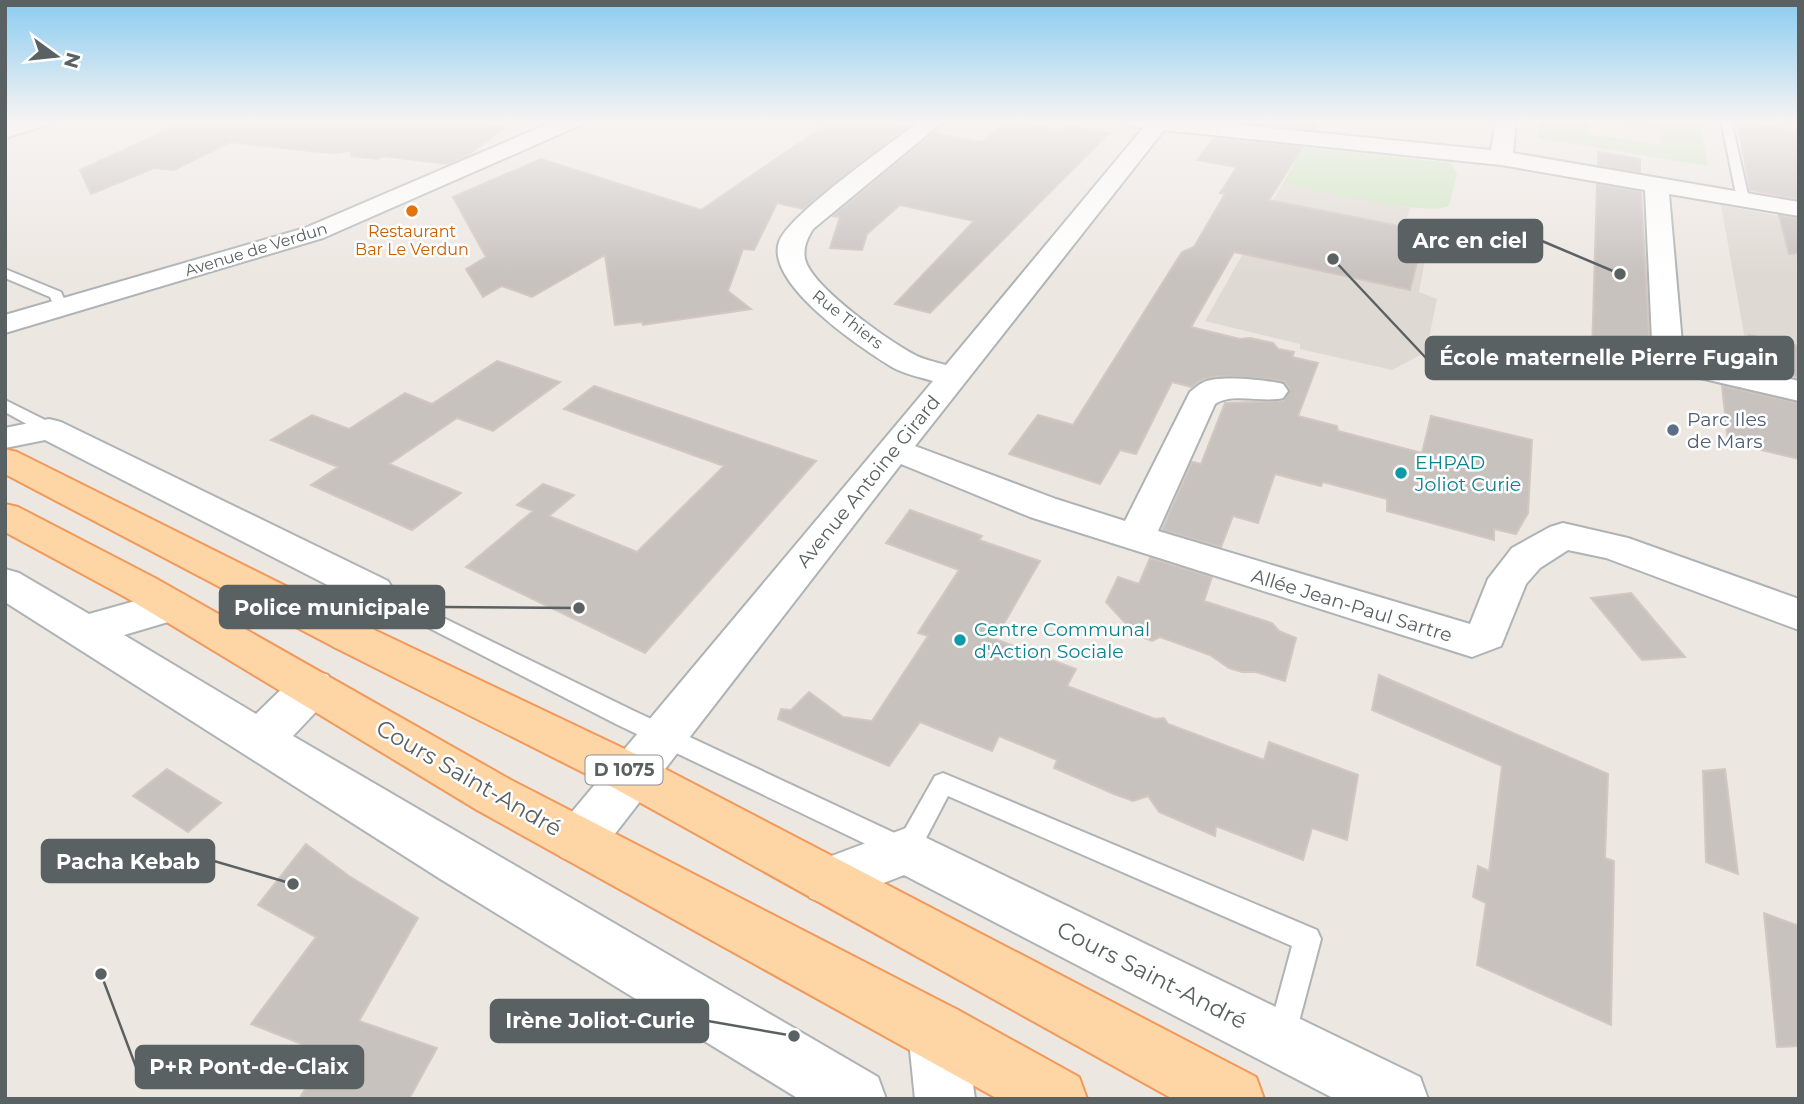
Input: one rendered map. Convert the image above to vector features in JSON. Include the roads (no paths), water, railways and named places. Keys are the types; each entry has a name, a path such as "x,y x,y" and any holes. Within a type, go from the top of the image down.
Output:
{"main road":[{"name":"D 1075","path":"5,460 349,636 631,774 1234,1099"},
{"name":"Cours Saint-André","path":"5,516 171,606 472,783 937,1031 1057,1099"}],"street":[{"name":"Avenue de Verdun","path":"5,324 314,233 457,172"},
{"name":"Rue Thiers","path":"870,172 803,224 792,242 792,260 803,282 820,301 905,362 952,377"},
{"name":"Avenue Antoine Girard","path":"579,841 1118,172"},
{"path":"1579,172 1799,209"},
{"path":"1657,185 1668,361 1799,391"},
{"path":"1136,538 1201,399 1215,389 1272,391"},
{"path":"5,438 49,429"},
{"name":"Cours Saint-André","path":"49,429 374,591"},
{"name":"Allée Jean-Paul Sartre","path":"893,451 918,458 1043,508 1472,641 1486,635 1508,579 1526,558 1563,536 1614,547 1799,615"},
{"path":"349,636 374,591"},
{"path":"11,593 82,632 460,863 856,1099"},
{"path":"82,632 171,606"},
{"path":"260,740 312,687"},
{"path":"828,881 906,851"},
{"name":"Cours Saint-André","path":"906,851 1398,1099"},
{"path":"937,1031 945,1099"}],"lane":[{"path":"1737,172 1743,199"},
{"path":"5,273 56,295 61,308"},
{"name":"Cours Saint-André","path":"5,405 49,429"},
{"name":"Cours Saint-André","path":"374,591 662,735 906,851"},
{"path":"906,851 943,783 1307,939 1282,1040"}],"place":[{"name":"Restaurant Bar Le Verdun","path":"412,211"},
{"name":"École maternelle Pierre Fugain","path":"1333,259"},
{"name":"Arc en ciel","path":"1620,274"},
{"name":"Parc Iles de Mars","path":"1673,430"},
{"name":"EHPAD Joliot Curie","path":"1401,473"},
{"name":"Police municipale","path":"579,608"},
{"name":"Centre Communal d'Action Sociale","path":"960,640"},
{"name":"Pacha Kebab","path":"293,884"},
{"name":"P+R Pont-de-Claix","path":"101,974"},
{"name":"Irène Joliot-Curie","path":"794,1036"}]}
